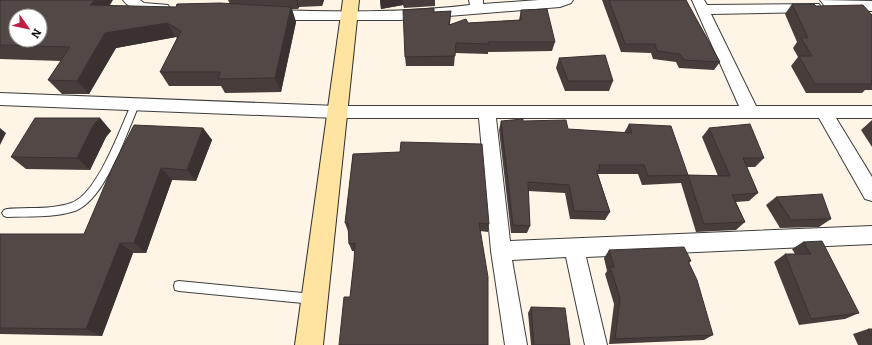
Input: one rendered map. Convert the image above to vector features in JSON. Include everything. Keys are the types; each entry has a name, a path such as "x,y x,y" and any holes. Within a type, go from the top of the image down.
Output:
{"main road":[{"path":"309,345 350,9"}],"street":[{"path":"130,0 141,7 173,9"},
{"path":"255,14 350,9 560,3 566,0"},
{"path":"751,113 700,5 830,3 872,6"},
{"path":"0,99 337,112 872,112"},
{"path":"487,112 501,251 516,345"},
{"path":"824,112 872,193"},
{"path":"501,251 872,236"},
{"path":"574,249 596,345"}],"lane":[{"path":"7,213 64,210 81,204 96,190 135,105"},
{"path":"180,286 315,299"}],"building":[{"path":"0,0 94,0 90,5 176,7 177,4 220,3 291,7 275,78 218,79 220,72 160,72 181,31 167,23 105,33 77,81 48,80 70,47 48,46 48,8 8,8 8,45 0,45"},
{"path":"609,0 686,0 720,62 684,60 680,54 657,51 655,44 625,44"},
{"path":"792,4 814,4 816,6 863,5 872,15 872,84 815,84 799,56 812,56 801,38 808,38"},
{"path":"434,8 434,12 451,11 449,25 466,19 468,23 521,20 521,10 547,9 555,42 488,42 489,44 456,43 455,56 405,57 403,10"},
{"path":"605,55 613,81 568,81 559,58"},
{"path":"35,118 100,118 94,124 77,158 11,157"},
{"path":"523,119 523,121 566,120 568,129 632,133 629,124 671,126 688,175 648,176 644,165 599,165 600,170 596,170 610,212 574,211 569,185 528,182 530,226 513,225 501,121"},
{"path":"750,124 764,158 743,158 758,193 732,195 745,222 704,224 688,175 730,176 709,128"},
{"path":"134,125 203,128 187,170 161,168 134,243 120,243 86,329 0,328 0,234 84,234 113,166"},
{"path":"401,142 482,144 489,224 479,223 488,277 488,345 339,345 344,297 350,297 354,261 355,243 349,244 348,223 345,223 353,154 400,152"},
{"path":"822,194 831,219 791,220 776,197"},
{"path":"822,241 859,313 811,319 785,254 811,254 803,242"},
{"path":"684,247 691,261 688,261 697,280 713,335 615,339 620,298 610,267 614,267 609,250"},
{"path":"531,307 565,308 570,345 534,345"},
{"path":"868,329 872,329 872,337"}]}
